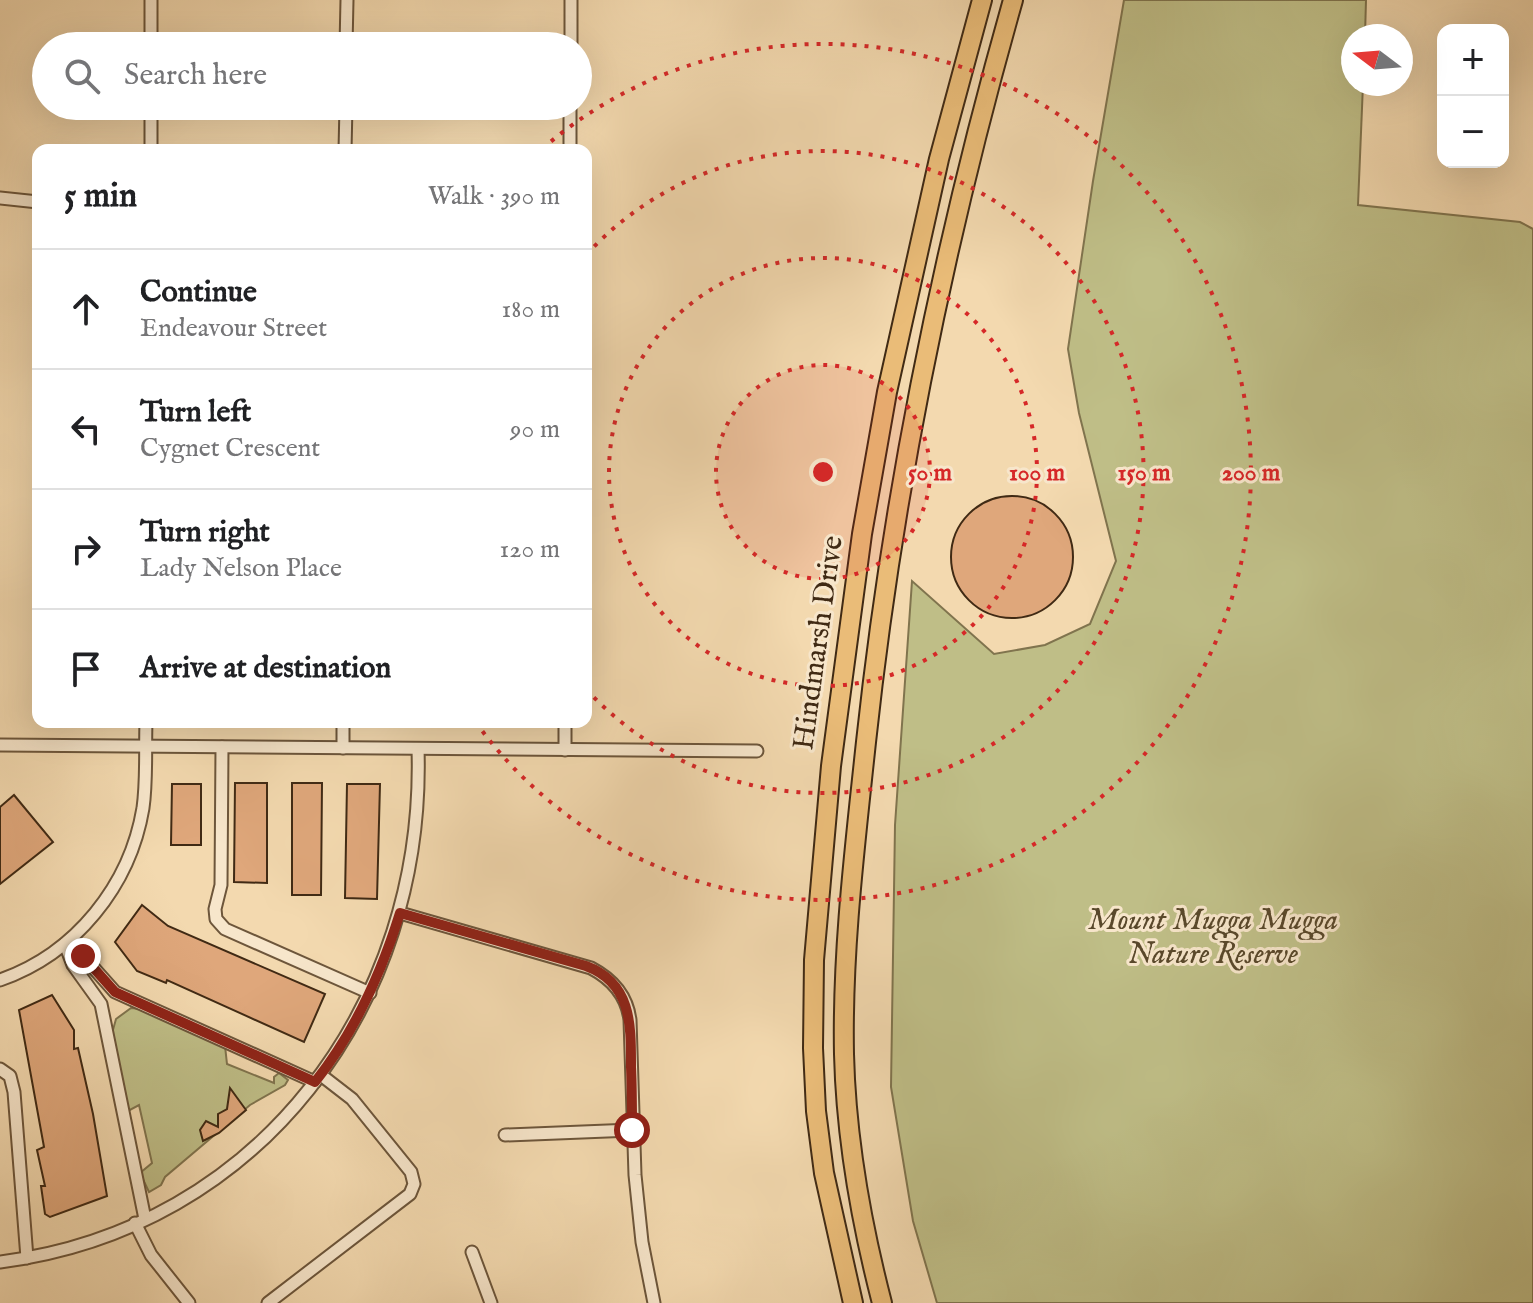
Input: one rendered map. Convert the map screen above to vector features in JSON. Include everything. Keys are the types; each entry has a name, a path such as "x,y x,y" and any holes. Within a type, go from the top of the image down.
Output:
{"main road":[{"name":"Hindmarsh Drive","path":"853,1303 824,1173 813,1071 814,960 829,781 851,610 887,392 939,159 982,0"},
{"name":"Hindmarsh Drive","path":"882,1303 857,1183 846,1085 845,973 856,837 882,611 909,443 948,256 1013,0"}],"street":[{"path":"151,0 151,32"},
{"path":"346,32 347,0"},
{"path":"571,0 571,32"},
{"path":"151,120 151,144"},
{"path":"345,144 346,120"},
{"path":"570,120 570,144"},
{"path":"0,198 32,201"},
{"path":"0,980 35,964 65,944 100,908 129,860 143,805 146,728"},
{"path":"343,728 343,748"},
{"path":"565,728 565,750"},
{"path":"0,745 757,751"},
{"path":"222,747 221,885 215,914 218,924 370,993"},
{"path":"0,1262 72,1247 140,1221 193,1192 238,1160 279,1123 318,1079 348,1036 370,993 400,913 411,868 417,815 418,749"},
{"path":"400,913 586,966 612,982 625,1002 630,1020 632,1130 642,1242 654,1303"},
{"path":"65,944 83,956 115,992 318,1079 352,1099 411,1172 414,1184 410,1194 268,1303"},
{"path":"65,944 73,965 101,1004 140,1221 151,1255 189,1303"},
{"path":"0,1069 10,1076 14,1092 27,1258"},
{"path":"505,1135 632,1130"},
{"path":"472,1252 491,1303"}],"green space":[{"name":"Mount Mugga Mugga Nature Reserve","path":"1124,0 1366,0 1365,24 1341,24 1341,96 1363,96 1358,205 1520,222 1533,229 1533,1303 937,1303 913,1221 891,1087 895,825 912,581 994,654 1045,645 1090,624 1116,561 1079,413 1068,349"},
{"path":"131,1008 140,1009 225,1046 227,1064 274,1083 274,1077 279,1073 288,1080 285,1085 250,1105 165,1177 161,1185 149,1192 140,1173 152,1163 139,1105 128,1111 111,1037 116,1019"}],"building":[{"path":"1012,496 1035,501 1055,514 1068,534 1073,557 1068,580 1055,600 1035,613 1012,618 989,613 969,600 956,580 951,557 956,534 969,514 989,501"},
{"path":"235,783 267,783 267,883 234,882"},
{"path":"292,783 322,783 321,895 292,895"},
{"path":"172,784 201,784 201,845 171,845"},
{"path":"347,784 380,784 377,899 345,898"},
{"path":"14,795 53,842 0,884 0,807"},
{"path":"142,905 168,926 325,994 304,1042 167,980 166,983 137,971 115,942"},
{"path":"52,995 74,1030 74,1049 78,1048 93,1114 107,1196 50,1217 45,1214 41,1186 45,1186 37,1150 44,1147 19,1010"},
{"path":"230,1088 246,1110 219,1133 203,1141 200,1130 206,1121 218,1127 218,1114 227,1109"}],"route":[{"path":"83,956 115,992 315,1082 360,1015 387,953 400,913 586,966 612,982 628,1007 632,1130"}]}
